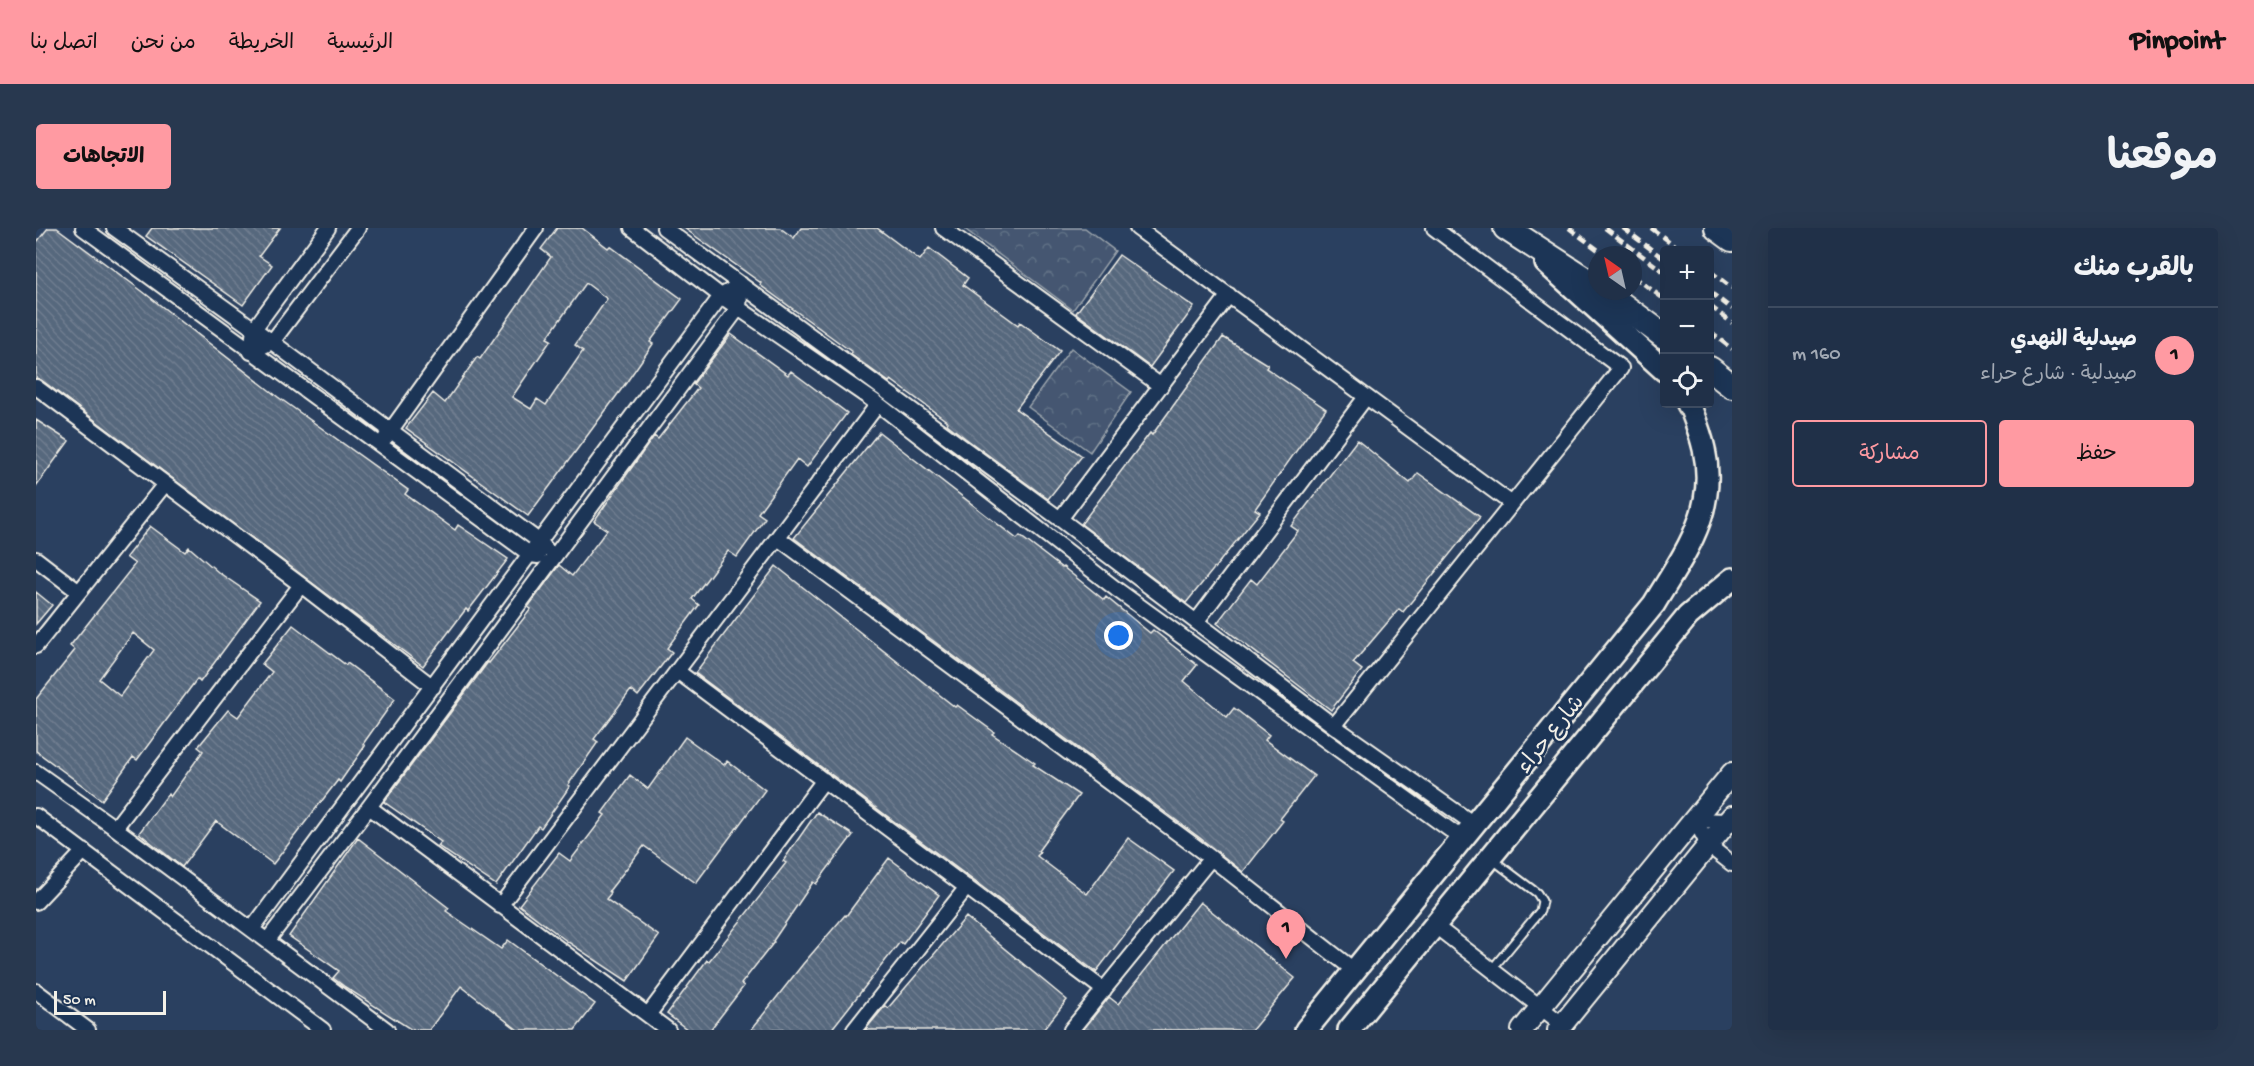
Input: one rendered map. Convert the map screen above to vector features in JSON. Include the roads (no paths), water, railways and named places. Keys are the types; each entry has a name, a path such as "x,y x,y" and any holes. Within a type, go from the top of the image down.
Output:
{"highway":[{"path":"1717,228 1732,239"},
{"path":"1509,230 1588,281"},
{"path":"1615,300 1660,332"},
{"path":"1714,372 1732,386"}],"main road":[{"path":"1509,230 1660,366"},
{"name":"شارع حراء","path":"1306,1030 1654,604 1698,530 1707,491 1705,450 1689,408"},
{"name":"شارع حراء","path":"1349,1030 1688,616 1732,579"},
{"path":"1543,740 1572,757"}],"street":[{"path":"83,228 531,555 553,558"},
{"path":"251,352 254,329 328,228"},
{"path":"251,352 272,342 357,228"},
{"path":"379,445 536,228"},
{"path":"632,228 721,296 739,306 878,404 1116,589 1469,832"},
{"path":"664,228 1128,570 1334,726 1469,832"},
{"path":"943,228 1161,386"},
{"path":"1137,228 1512,504"},
{"path":"1334,726 1621,368 1434,228"},
{"path":"119,229 540,542 553,558"},
{"path":"252,929 721,296 741,284"},
{"path":"267,940 369,807 739,306 741,284"},
{"path":"1060,519 1229,295"},
{"path":"36,387 433,687"},
{"path":"1196,622 1366,397"},
{"path":"500,906 878,404"},
{"path":"36,646 165,484"},
{"path":"778,538 1211,858 1355,971"},
{"path":"36,559 79,592"},
{"path":"1116,589 1128,570"},
{"path":"115,828 301,585"},
{"path":"677,671 1104,990"},
{"path":"36,772 387,1030"},
{"path":"1522,1030 1732,773"},
{"path":"648,1015 824,780"},
{"path":"369,807 668,1030"},
{"path":"36,816 323,1030"},
{"path":"1695,820 1731,820"},
{"path":"1695,820 1708,845 1732,864"},
{"path":"1434,925 1541,1007 1560,1027 1708,845 1731,820"},
{"path":"36,902 84,851"},
{"path":"1071,1030 1211,858"},
{"path":"854,1030 967,887"},
{"path":"36,991 88,1030"}],"lane":[{"path":"1490,858 1537,893 1542,901 1540,911 1492,969"}],"railway":[{"path":"1569,228 1593,246"},
{"path":"1605,228 1660,269"},
{"path":"1623,228 1660,256"},
{"path":"1651,228 1676,246"},
{"path":"1714,274 1732,288"},
{"path":"1642,283 1660,296"},
{"path":"1714,295 1732,309"},
{"path":"1714,309 1732,323"},
{"path":"1714,335 1732,349"}],"place":[{"name":"صيدلية النهدي","path":"1286,959"}]}
